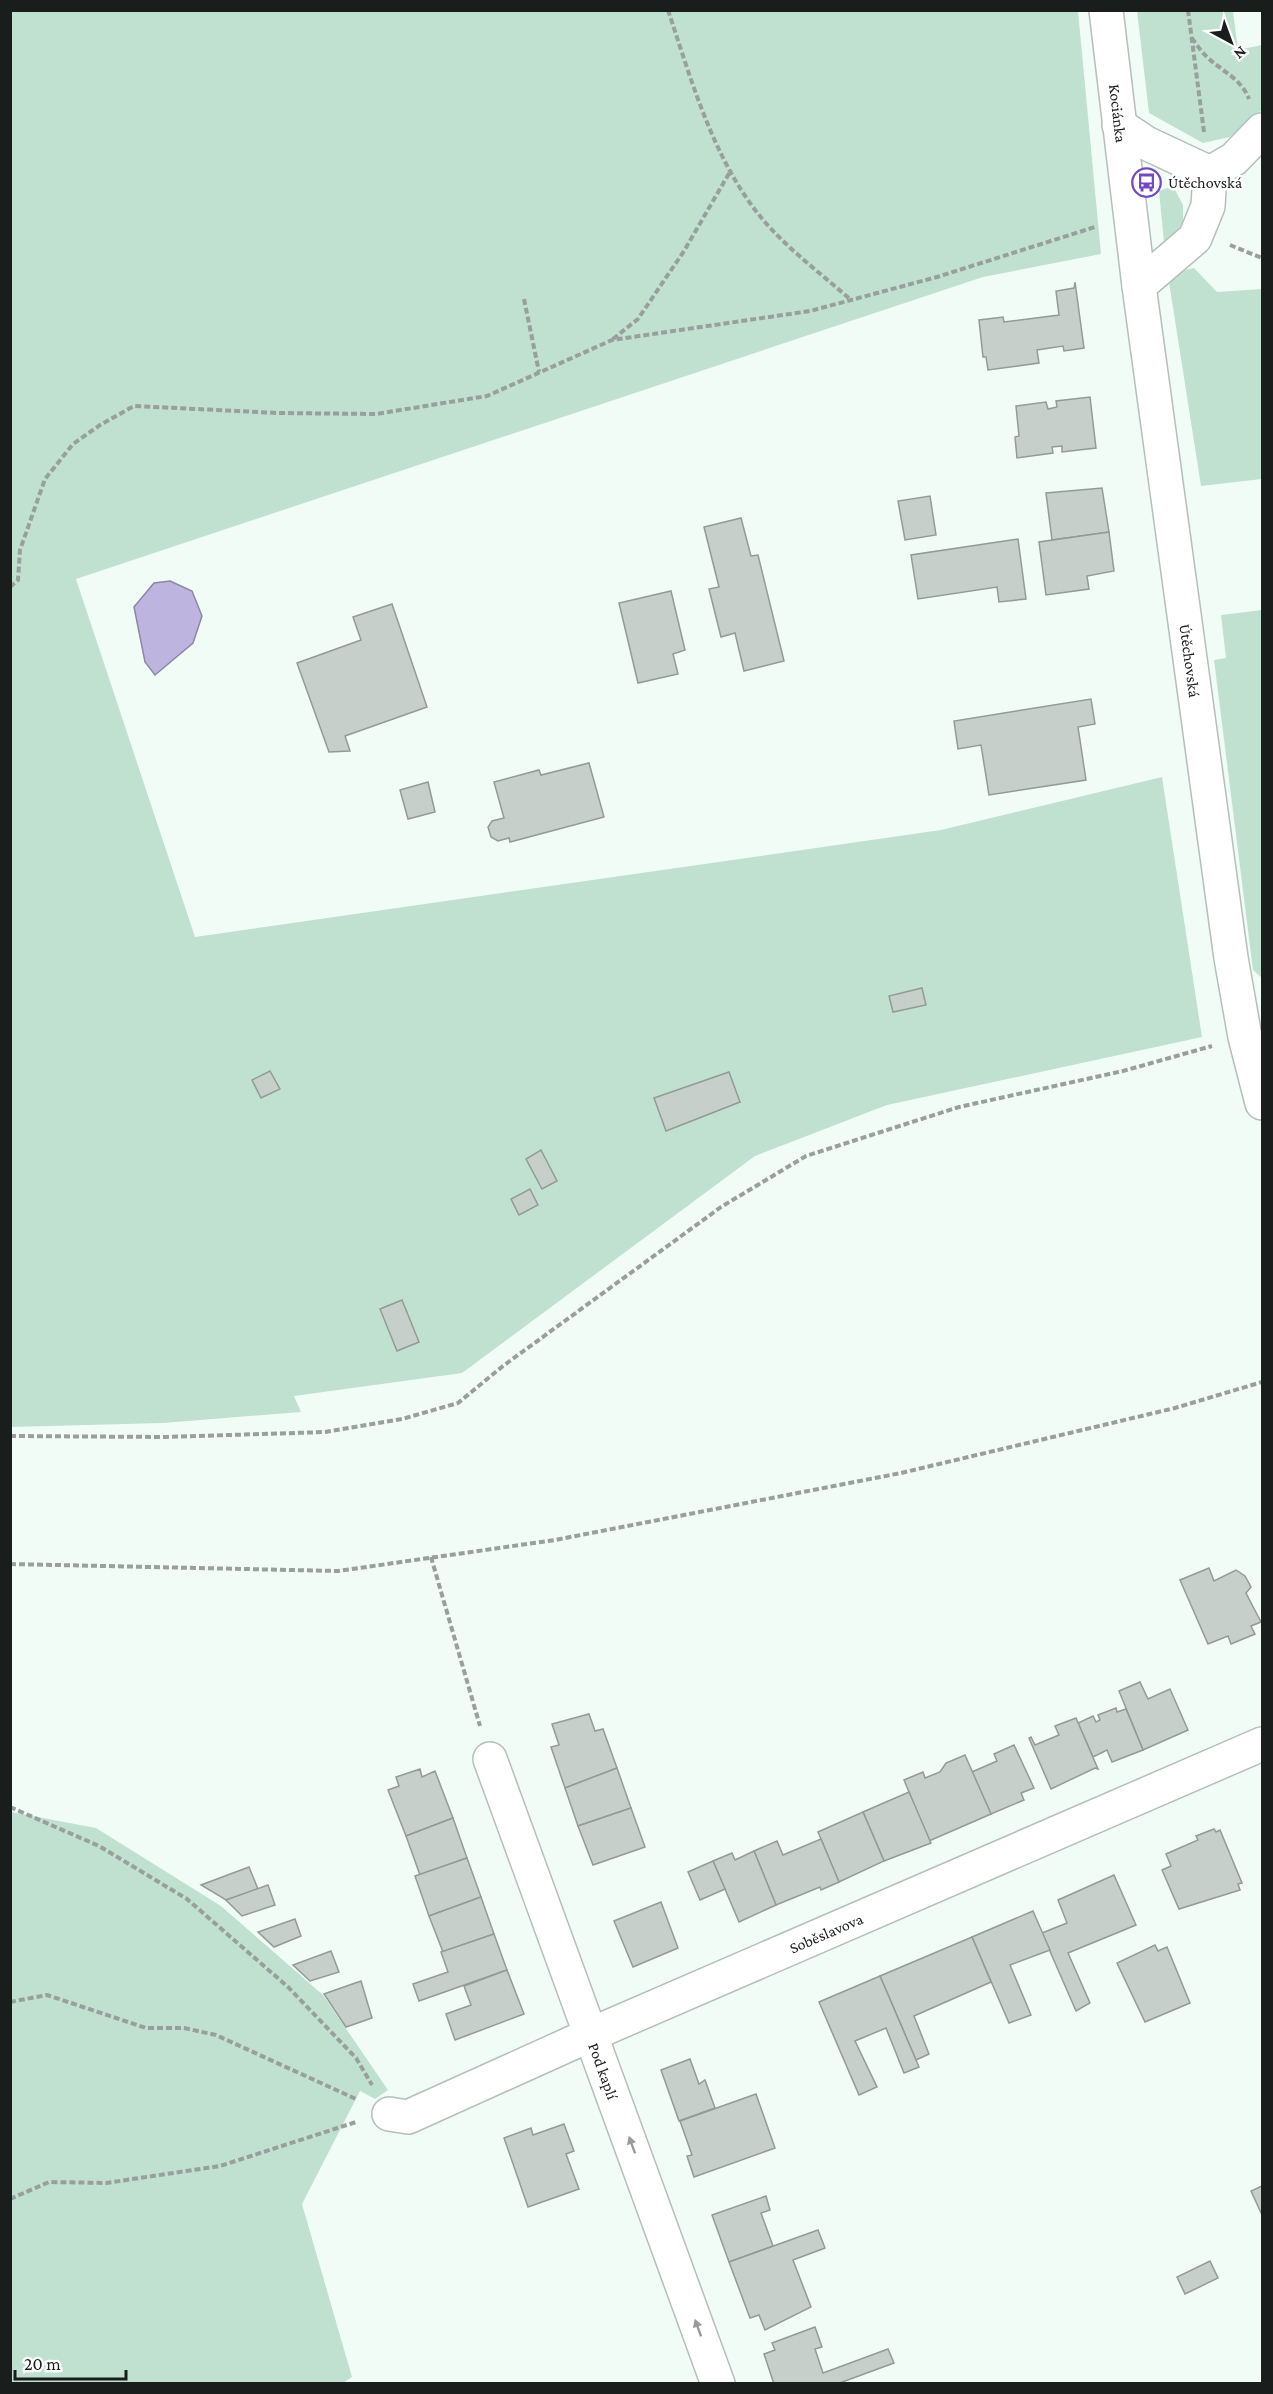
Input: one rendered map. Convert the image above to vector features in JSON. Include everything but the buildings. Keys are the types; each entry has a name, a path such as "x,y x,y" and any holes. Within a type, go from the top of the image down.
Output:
{"street":[{"name":"Kociánka","path":"1106,10 1131,216"},
{"path":"1119,125 1146,143 1210,173"},
{"path":"1210,173 1234,159 1262,130"},
{"path":"1139,286 1195,238 1208,206 1210,173"},
{"name":"Útěchovská","path":"1131,216 1231,958 1245,1037 1263,1103"},
{"name":"Soběslavova","path":"388,2114 408,2116 1263,1744"},
{"name":"Pod kaplí","path":"490,1759 718,2384"}],"path":[{"path":"668,10 703,115 747,198 777,235 852,300"},
{"path":"1188,10 1210,173"},
{"path":"1190,35 1207,57 1223,67 1246,92 1262,130"},
{"path":"10,587 18,580 20,550 45,479 73,444 100,425 134,406 278,413 376,414 487,396 612,340 638,319 684,251 731,169"},
{"path":"612,340 810,311 938,277 1131,216"},
{"path":"524,299 539,372"},
{"path":"10,1436 165,1437 325,1432 402,1419 458,1403 503,1366 721,1207 806,1156 959,1107 1123,1071 1245,1037"},
{"path":"10,1564 338,1571 555,1540 901,1473 1175,1408 1263,1382"},
{"path":"431,1557 490,1759"},
{"path":"10,1807 99,1846 187,1899 288,1987 356,2058 388,2114"},
{"path":"10,2002 47,1995 146,2028 184,2028 216,2035 388,2114"},
{"path":"10,2199 49,2182 106,2183 220,2166 330,2129 388,2114"}],"green space":[{"path":"10,11 1078,11 1101,254 983,277 76,579 195,937 941,830 1162,777 1202,1037 887,1105 755,1156 462,1373 294,1396 301,1412 163,1423 11,1427"},
{"path":"1137,11 1233,11 1238,50 1262,45 1262,110 1230,137 1203,143 1149,113"},
{"path":"1173,186 1183,205 1183,224 1164,242 1159,191"},
{"path":"1194,268 1217,292 1262,289 1262,479 1201,486 1169,282 1184,270"},
{"path":"1262,610 1262,978 1253,970 1214,660 1226,658 1221,615"},
{"path":"11,1812 96,1828 221,1906 323,1995 388,2090 375,2099 360,2091 302,2204 352,2377 343,2383 11,2383"}],"shaded area":[{"path":"170,581 192,591 202,616 193,643 155,675 145,662 134,607 154,583"}],"place":[{"name":"Útěchovská","path":"1147,182"}]}
